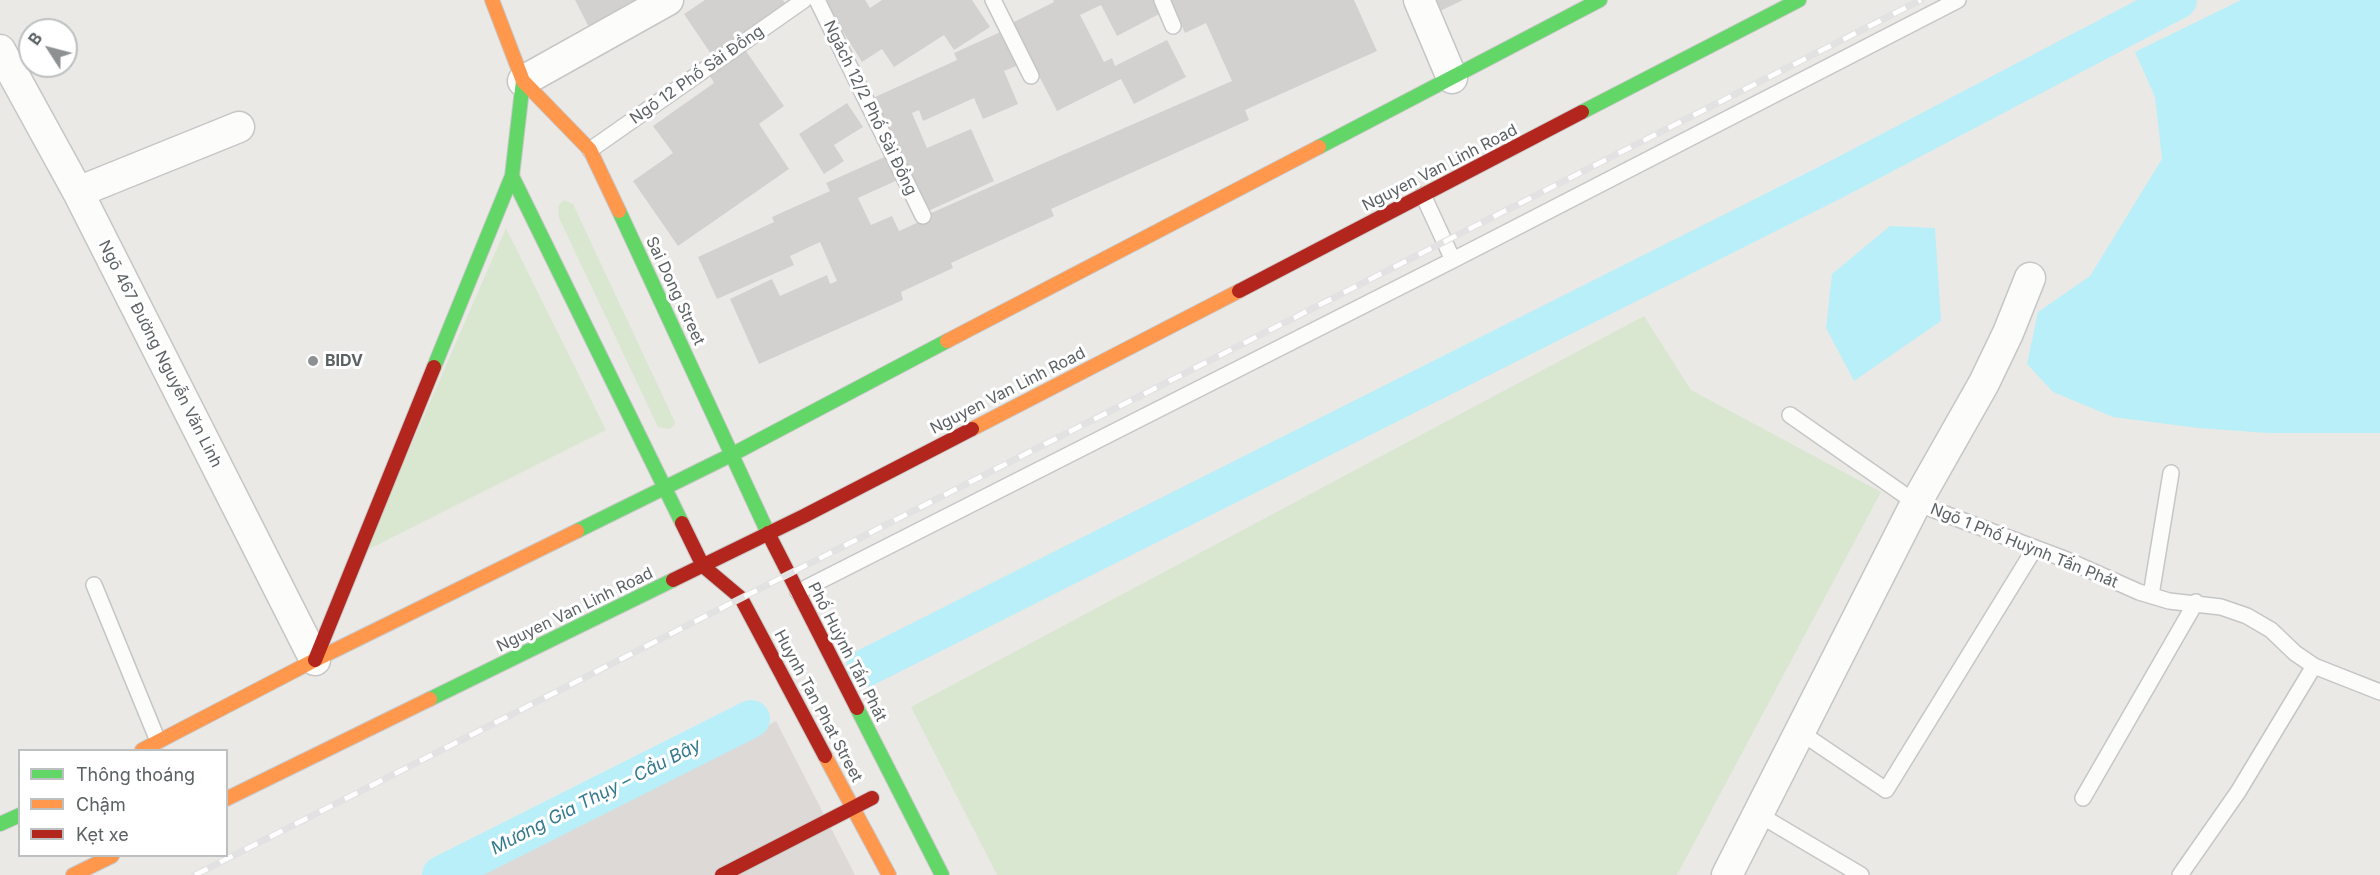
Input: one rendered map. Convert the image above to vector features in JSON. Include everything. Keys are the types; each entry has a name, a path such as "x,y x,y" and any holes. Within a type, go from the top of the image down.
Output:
{"main road":[{"name":"Sai Dong Street","path":"492,0 523,81 590,150 734,454 768,533"},
{"path":"144,749 315,660 734,454 783,426 1600,0"},
{"name":"Nguyen Van Linh Road","path":"228,798 768,533 1799,0"},
{"name":"Sai Dong Street","path":"315,660 512,176 523,81"},
{"path":"512,176 703,566"},
{"name":"Phố Huỳnh Tấn Phát","path":"768,533 897,786"},
{"name":"Huynh Tan Phat Street","path":"703,566 741,598 889,875"},
{"path":"722,875 897,786 942,875"},
{"path":"0,824 18,816"},
{"path":"73,875 108,857"}],"street":[{"path":"523,81 668,0"},
{"path":"1419,0 1452,78"},
{"name":"Ngõ 467 Đường Nguyễn Văn Linh","path":"0,50 78,192 315,660"},
{"path":"78,192 239,127"},
{"path":"1916,503 1984,383 2008,333 2030,278"},
{"name":"Ngõ 1 Phố Huỳnh Tấn Phát","path":"1727,875 1916,503"}],"lane":[{"name":"Ngách 12/2 Phố Sài Đồng","path":"817,0 923,216"},
{"path":"993,0 1031,76"},
{"path":"1162,0 1173,26"},
{"path":"798,592 1453,260 1958,0"},
{"name":"Ngõ 12 Phố Sài Đồng","path":"590,150 800,1"},
{"path":"1423,195 1453,260"},
{"path":"1790,415 1916,503"},
{"path":"2151,596 2171,472"},
{"name":"Ngõ 1 Phố Huỳnh Tấn Phát","path":"1916,503 2035,548 2151,596 2169,601 2196,602 2221,607 2247,616 2271,630 2295,653 2314,666 2380,692"},
{"path":"1800,732 1886,790 2035,548"},
{"path":"94,585 158,741"},
{"path":"2084,798 2196,602"},
{"path":"2180,875 2238,792 2314,666"},
{"path":"1758,814 1861,875"}],"shaded area":[{"path":"776,721 855,875 474,875"}],"green space":[{"path":"564,200 573,204 675,422 674,426 669,429 658,427 559,218 558,206"},
{"path":"506,228 606,430 365,551"},
{"path":"1644,316 1691,390 1881,492 1677,875 997,875 911,707"}],"water":[{"path":"2241,0 2380,0 2380,433 2268,433 2198,428 2113,417 2053,392 2027,364 2038,312 2090,276 2162,159 2155,97 2135,52"},
{"path":"1890,226 1935,228 1941,321 1854,381 1826,328 1832,274"}],"building":[{"path":"575,0 666,0 594,37"},
{"path":"705,0 783,0 785,3 711,54 684,14"},
{"path":"823,0 865,0 870,8 882,0 972,0 990,27 954,50 944,35 894,67 882,49 862,62"},
{"path":"1053,0 1157,0 1163,12 1117,36 1101,5 1080,15 1104,62 1112,58 1115,66 1167,40 1186,77 1134,104 1121,79 1057,111 1012,23 1054,2"},
{"path":"1170,0 1354,0 1377,51 1245,110 1249,120 1051,209 1054,216 951,263 953,268 901,292 903,300 759,364 730,299 772,279 780,296 827,275 830,284 837,281 820,242 790,256 794,265 717,299 698,257 774,222 772,217 830,191 826,183 889,155 900,179 858,198 871,225 892,216 899,231 930,217 929,214 1232,81 1206,23 1185,33"},
{"path":"1432,0 1463,0 1438,12"},
{"path":"1005,30 1021,64 1004,71 1018,104 983,119 974,98 923,121 919,110 912,113 927,148 971,129 994,181 926,212 875,97 957,60 954,53"},
{"path":"746,51 784,106 759,124 789,169 678,246 633,181 673,153 653,126 714,83 710,76"},
{"path":"847,103 863,127 834,145 844,161 824,174 799,134"}],"waterway":[{"path":"865,668 1835,180 2178,0"},
{"name":"Mương Gia Thụy – Cầu Bây","path":"441,875 751,719"}],"railway":[{"path":"195,875 1921,0"}],"traffic: fast":[{"path":"1319,147 1600,0"},
{"path":"1582,112 1799,0"},
{"path":"523,81 512,176 682,523"},
{"path":"434,367 512,176"},
{"path":"619,211 768,533"},
{"path":"577,531 733,454 947,341"},
{"path":"430,699 673,580"},
{"path":"857,708 942,875"},
{"path":"0,824 18,816"}],"traffic: slow":[{"path":"492,0 523,81 590,150 619,211"},
{"path":"947,341 1319,147"},
{"path":"972,429 1239,291"},
{"path":"144,749 315,660 577,531"},
{"path":"228,798 430,699"},
{"path":"825,756 889,875"},
{"path":"73,875 110,857"}],"traffic: jam":[{"path":"1239,291 1582,112"},
{"path":"315,660 434,367"},
{"path":"673,580 804,516 972,429"},
{"path":"682,523 703,566 741,598 825,756"},
{"path":"768,533 857,708"},
{"path":"722,875 872,798"}],"place":[{"name":"BIDV","path":"313,361"}]}
